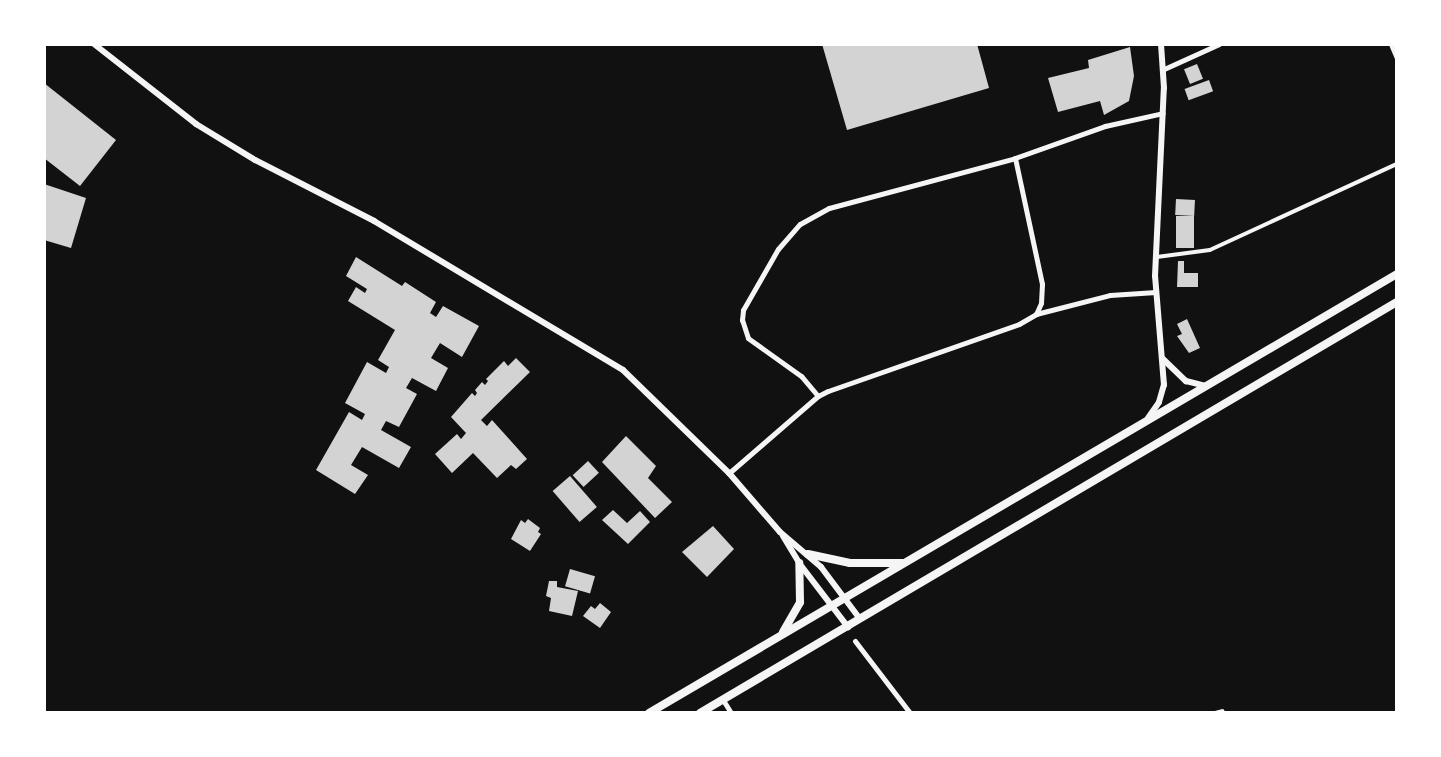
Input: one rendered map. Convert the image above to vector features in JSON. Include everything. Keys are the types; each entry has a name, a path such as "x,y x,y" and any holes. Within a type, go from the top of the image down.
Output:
{"main road":[{"path":"649,713 1397,274"},
{"path":"700,713 1397,302"},
{"path":"808,554 859,564 905,562"},
{"path":"780,636 800,602 799,563"}],"street":[{"path":"94,44 196,124 255,160 374,221 603,356 643,386 729,473 780,532 799,563 848,627"},
{"path":"1146,422 1163,394 1155,257 1163,113 1164,69 1161,44"},
{"path":"1164,69 1219,44"},
{"path":"1391,44 1397,58"},
{"path":"818,397 801,376 748,338 743,330 743,310 788,235 829,208 1015,158 1105,126 1163,113"},
{"path":"1015,158 1042,284 1041,303 1036,314"},
{"path":"1155,257 1210,250 1397,164"},
{"path":"729,473 818,397 1018,324 1036,314 1110,295 1156,292"},
{"path":"1163,359 1186,381 1206,386"},
{"path":"780,532 808,554 846,597 860,619"},
{"path":"855,641 910,713"},
{"path":"723,700 731,713"}],"building":[{"path":"822,44 977,44 989,88 847,130"},
{"path":"1130,47 1134,76 1129,101 1104,115 1100,101 1058,112 1048,78 1089,68 1088,60"},
{"path":"1197,64 1203,79 1190,84 1184,69"},
{"path":"1209,80 1213,91 1189,100 1185,89"},
{"path":"44,83 116,140 80,186 44,158"},
{"path":"44,184 86,198 71,248 44,240"},
{"path":"1176,199 1195,200 1194,216 1175,215"},
{"path":"1176,216 1194,216 1194,248 1176,248"},
{"path":"356,257 402,286 405,282 436,302 430,313 436,317 443,306 479,326 462,357 440,343 431,358 448,368 436,391 412,378 406,388 417,394 399,427 386,421 381,430 411,447 399,468 362,447 351,465 368,475 355,494 316,470 349,412 362,420 365,414 345,403 367,362 386,373 389,367 378,360 395,330 348,301 356,287 365,293 367,289 346,276"},
{"path":"1178,261 1184,261 1184,273 1198,273 1198,287 1177,287"},
{"path":"1187,319 1200,348 1189,353 1177,336 1182,334 1177,324"},
{"path":"516,358 530,372 481,420 487,426 492,420 527,459 516,469 511,465 497,478 473,453 452,473 435,454 457,434 461,439 466,433 451,417 472,393 475,396 475,390 482,382 485,385 488,381 486,379 504,361 508,366"},
{"path":"626,436 656,466 648,478 672,502 655,518 602,462"},
{"path":"588,461 599,473 584,487 573,475"},
{"path":"570,476 597,507 580,522 553,491"},
{"path":"613,510 627,523 640,511 650,522 628,544 602,520"},
{"path":"528,519 540,528 538,532 541,534 530,551 511,539 521,520 525,523"},
{"path":"713,526 734,549 707,577 682,552"},
{"path":"570,569 595,576 590,593 565,586"},
{"path":"549,581 557,581 557,587 578,591 572,616 549,611 551,598 546,596"},
{"path":"600,603 611,612 600,628 583,616 591,606 595,609"}]}
